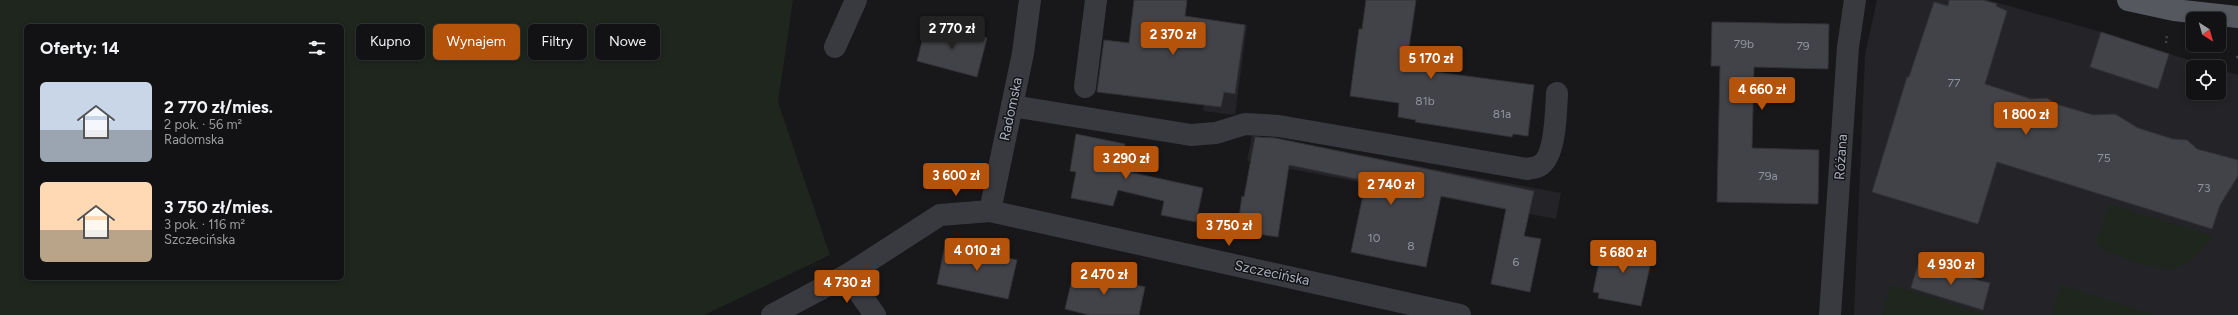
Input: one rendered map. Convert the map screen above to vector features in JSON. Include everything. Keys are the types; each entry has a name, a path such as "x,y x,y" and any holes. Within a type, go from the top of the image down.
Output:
{"main road":[{"path":"2128,0 2174,10 2238,16"}],"street":[{"path":"835,47 856,0"},
{"name":"Radomska","path":"990,211 1023,53 1030,0"},
{"path":"1085,88 1096,0"},
{"name":"Różana","path":"1830,315 1848,47 1855,0"},
{"path":"1012,106 1192,135 1216,133 1245,124 1279,126 1527,169 1540,166 1548,157 1553,137 1557,93"},
{"path":"772,315 847,275 940,215 990,211"},
{"name":"Szczecińska","path":"990,211 1460,315"},
{"path":"847,275 875,315"}],"shaded area":[{"path":"0,0 793,0 778,102 830,255 704,315 0,315"},
{"path":"1877,0 1988,0 2101,32 2189,60 2186,60 2186,100 2226,100 2226,71 2238,75 2238,315 1854,315 1865,55"},
{"path":"1216,21 1247,25 1235,115 1203,111"},
{"path":"1252,135 1561,193 1556,219 1247,161"},
{"path":"2109,204 2213,236 2195,256 2178,267 2166,269 2139,263 2105,251 2098,246 2097,240"},
{"path":"1891,285 1986,315 1882,315"},
{"path":"2061,285 2155,315 2052,315"}],"building":[{"path":"1134,0 1187,0 1185,16 1245,25 1235,94 1224,92 1221,107 1097,92 1104,40 1129,43"},
{"path":"1366,0 1416,0 1406,68 1534,85 1528,136 1513,134 1512,137 1415,122 1416,120 1398,117 1399,103 1350,96 1359,29 1362,29"},
{"path":"1949,0 1983,0 1997,4 1996,6 2007,11 1985,84 2031,99 2047,98 2056,104 2093,115 2115,114 2138,128 2173,139 2187,140 2197,149 2238,160 2238,176 2220,205 2212,229 1997,162 1978,224 1872,192 1907,77 1909,77 1934,2 1948,6"},
{"path":"927,22 987,38 977,77 917,61"},
{"path":"1712,22 1829,24 1828,69 1754,67 1752,148 1819,150 1818,204 1717,202 1720,66 1711,66"},
{"path":"2101,32 2169,54 2158,89 2090,67"},
{"path":"1076,134 1125,144 1120,170 1203,188 1196,222 1161,215 1164,201 1118,190 1113,206 1071,198 1076,172 1070,171"},
{"path":"1255,137 1275,138 1534,191 1524,236 1541,239 1530,292 1491,284 1506,209 1441,196 1426,267 1389,260 1351,252 1366,181 1289,165 1278,237 1237,231 1242,196 1244,197"},
{"path":"1603,243 1653,253 1641,306 1598,298 1599,293 1593,292"},
{"path":"945,245 1017,260 1008,299 937,284"},
{"path":"1918,264 1990,283 1983,310 1911,288"},
{"path":"1074,271 1145,287 1139,315 1089,315 1065,309"}]}
